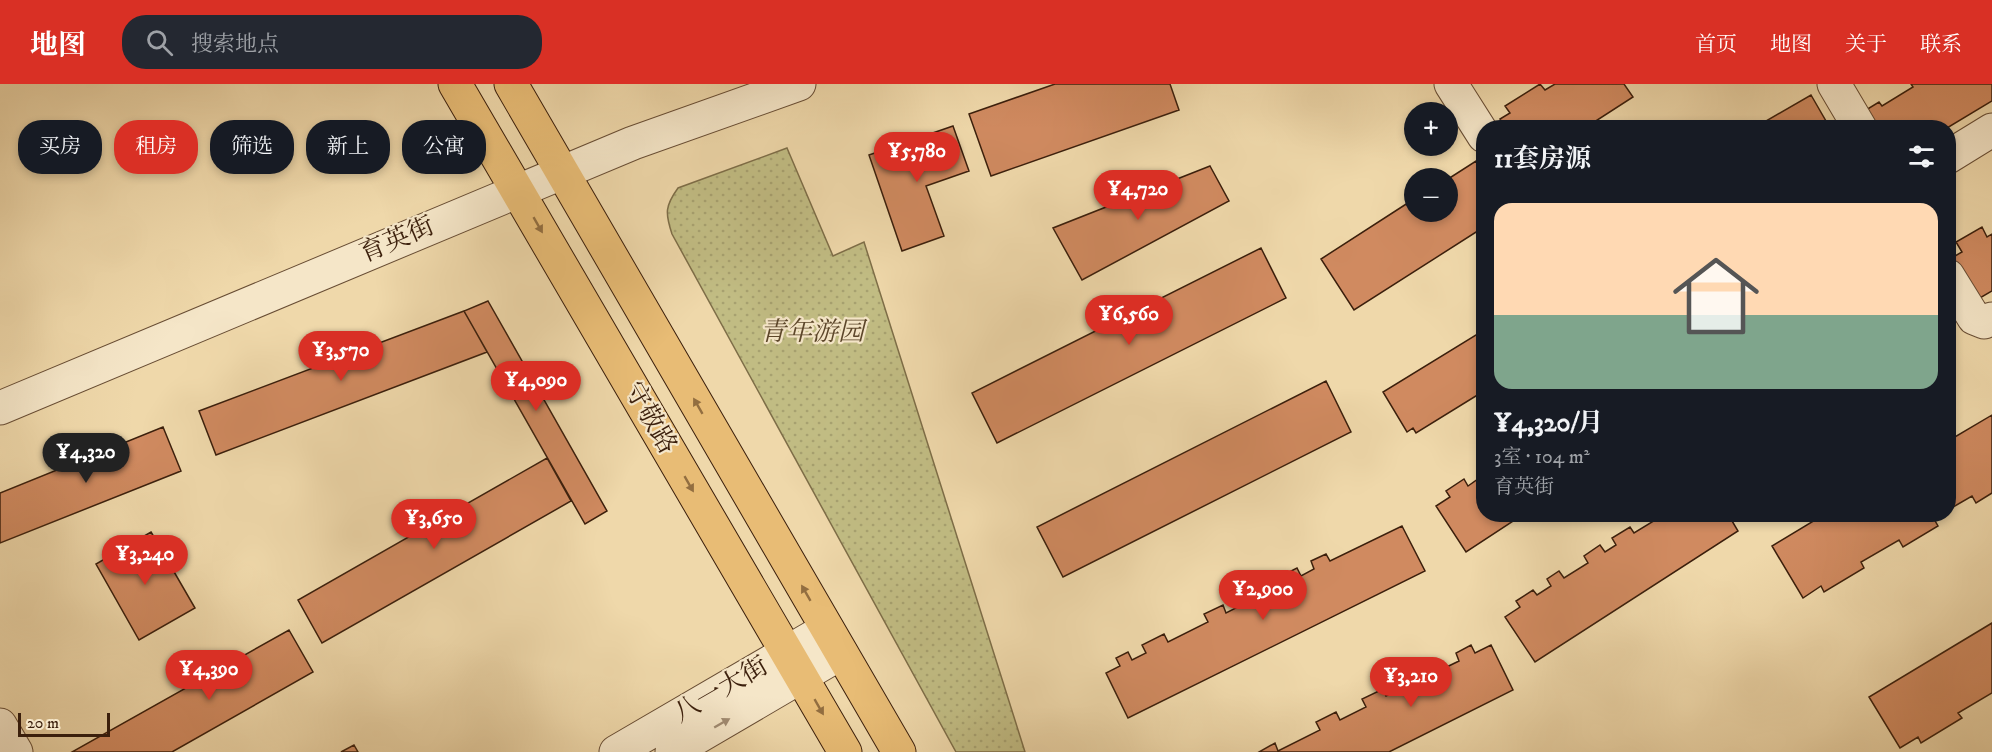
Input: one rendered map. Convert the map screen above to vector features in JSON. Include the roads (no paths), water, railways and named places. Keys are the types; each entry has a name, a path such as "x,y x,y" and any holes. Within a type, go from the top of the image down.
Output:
{"main road":[{"name":"守敬路","path":"455,84 845,752"},
{"name":"守敬路","path":"511,84 899,752"}],"street":[{"name":"育英街","path":"0,408 633,143 799,84"},
{"path":"1451,84 1476,123"},
{"path":"1834,84 1855,120"},
{"path":"1956,152 1992,130"},
{"path":"1956,289 1974,318 1984,322 1992,319"},
{"name":"八一大街","path":"615,752 794,664 834,641"},
{"name":"八一大街","path":"672,752 794,664"},
{"path":"0,725 16,752"}],"park label":[{"name":"青年游园","path":"812,332"}]}
